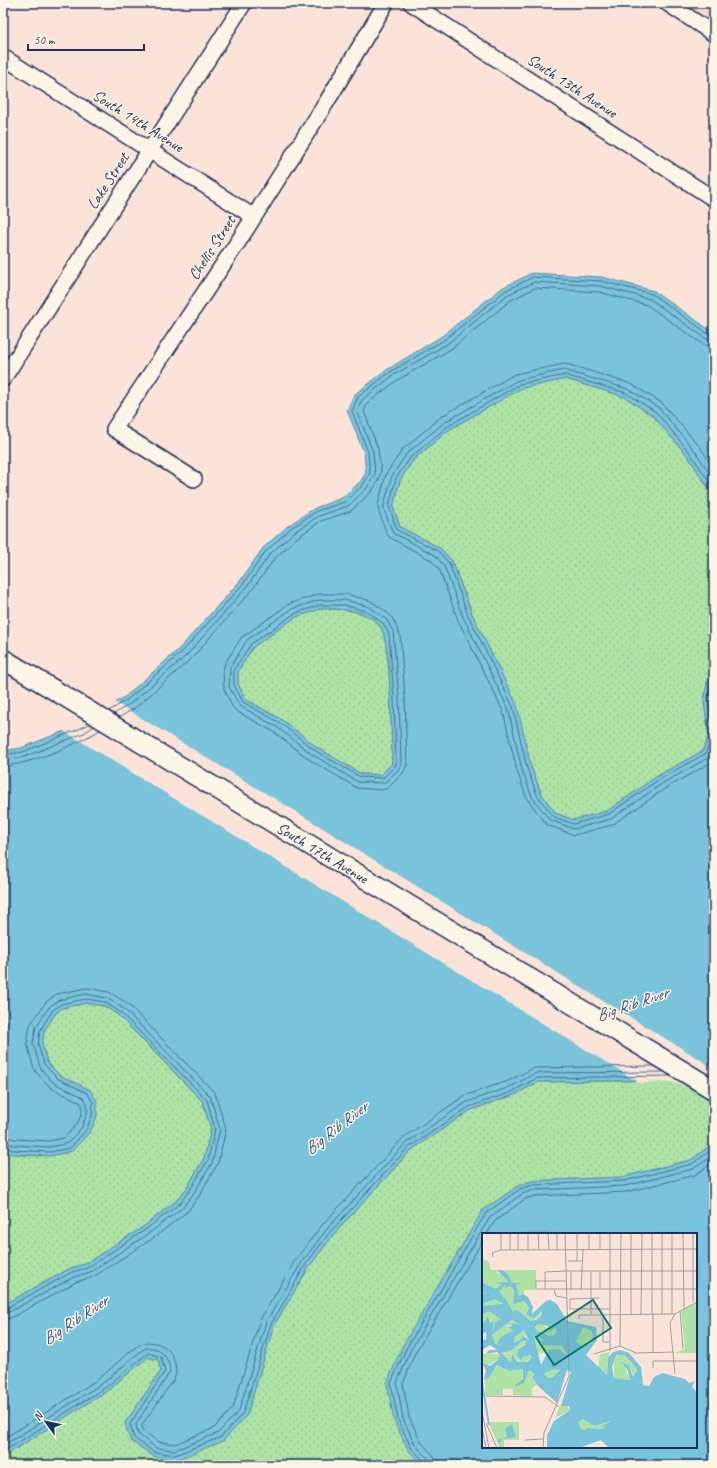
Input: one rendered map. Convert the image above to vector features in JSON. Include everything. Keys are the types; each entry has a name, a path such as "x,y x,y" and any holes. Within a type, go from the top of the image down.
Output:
{"main road":[{"name":"South 17th Avenue","path":"3,660 714,1090"}],"street":[{"name":"Lake Street","path":"3,378 244,3"},
{"name":"Chellis Street","path":"194,479 114,429 254,217 326,103 386,3"},
{"name":"South 13th Avenue","path":"412,3 511,69 714,199"},
{"path":"667,3 714,34"},
{"name":"South 14th Avenue","path":"3,58 254,217"}],"shaded area":[{"path":"667,3 714,3 714,34"}],"green space":[{"path":"566,379 625,397 653,416 688,456 714,497 714,672 707,683 704,702 709,735 703,751 659,775 607,811 574,820 555,813 541,793 452,561 440,548 400,527 393,507 400,480 413,460 450,429 522,388"},
{"path":"320,609 336,609 361,613 375,620 380,626 384,635 389,670 392,763 381,775 361,774 318,748 282,720 245,699 238,684 238,671 253,647 296,617"},
{"path":"86,1003 104,1006 118,1015 203,1102 211,1129 204,1158 187,1188 176,1201 143,1227 85,1264 71,1268 3,1305 3,1150 29,1156 72,1151 90,1090 59,1075 47,1062 42,1044 44,1031 55,1014 62,1008"},
{"path":"672,1080 714,1095 714,1143 691,1160 623,1177 532,1181 518,1186 483,1211 409,1451 423,1465 3,1465 3,1457 108,1390 148,1357 158,1360 161,1371 125,1423 247,1415 274,1325 309,1267 333,1235 411,1150 471,1110 514,1095 538,1082"}],"water":[{"name":"Big Rib River","path":"532,273 602,277 654,291 714,333 714,497 688,456 653,416 625,397 566,379 522,388 450,429 413,460 400,480 393,507 400,527 440,548 452,561 472,614 517,705 531,767 541,793 555,813 574,820 607,811 659,775 703,751 709,735 704,702 707,683 714,672 714,1095 672,1080 538,1082 514,1095 471,1110 411,1150 333,1235 309,1267 274,1325 247,1415 223,1441 176,1460 153,1456 130,1440 125,1423 161,1371 158,1360 148,1357 108,1390 3,1457 3,1305 71,1268 85,1264 143,1227 176,1201 187,1188 204,1158 211,1129 203,1102 151,1048 118,1015 104,1006 86,1003 62,1008 55,1014 44,1031 42,1044 47,1062 59,1075 90,1090 97,1101 97,1116 90,1132 72,1151 51,1156 12,1154 3,1150 3,751 21,748 80,725 126,696 179,649 240,581 263,548 289,525 315,508 342,498 360,482 366,473 364,453 347,410 354,395 388,369 442,336 502,288","holes":["320,609 344,610 361,613 375,620 380,626 384,635 389,670 392,763 381,775 361,774 318,748 282,720 245,699 238,684 238,671 253,647 296,617"]},
{"path":"714,1143 714,1465 423,1465 409,1451 394,1421 387,1383 402,1347 483,1210 518,1186 532,1181 623,1177 691,1160"}],"pier":[{"path":"113,701 714,1068 714,1097 708,1091 671,1082 640,1083 62,730 79,723"}]}
